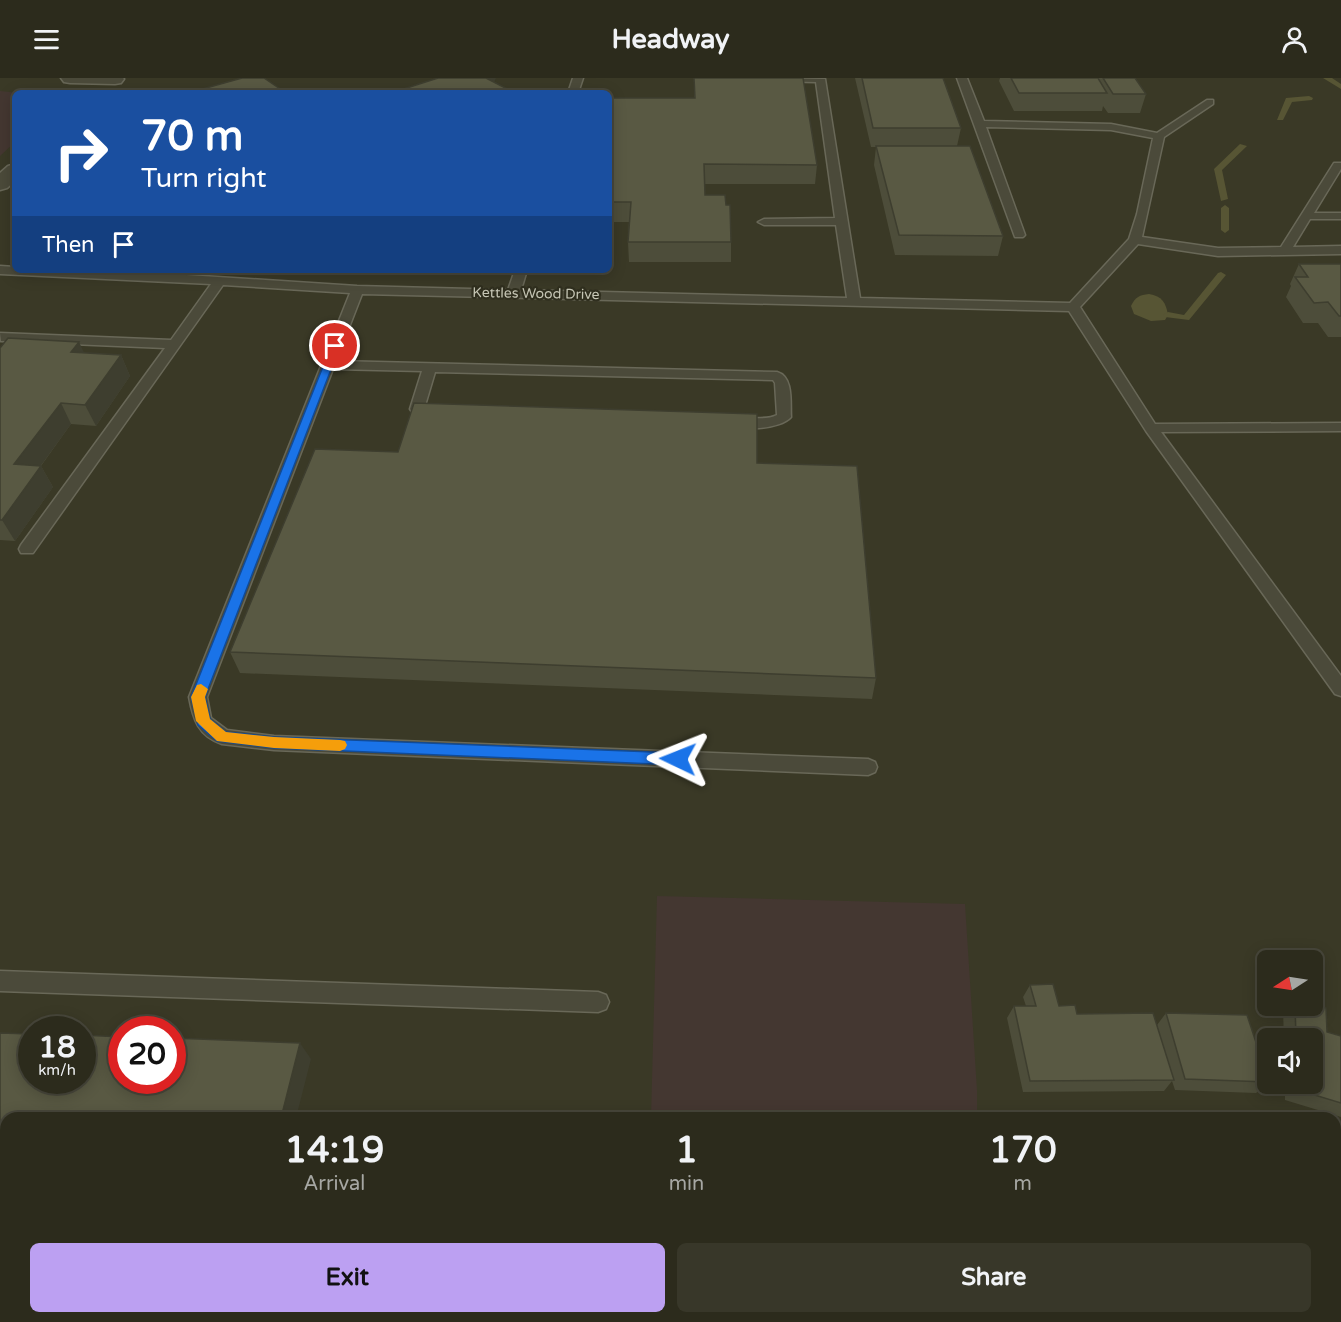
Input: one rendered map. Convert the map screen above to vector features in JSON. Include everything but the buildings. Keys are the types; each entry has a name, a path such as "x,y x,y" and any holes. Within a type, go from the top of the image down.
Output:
{"street":[{"path":"70,78 116,79"},
{"path":"103,90 116,79"},
{"path":"0,183 12,173"}],"lane":[{"path":"769,78 820,78 854,301"},
{"path":"962,78 1020,235"},
{"path":"980,124 1111,127 1159,136 1210,102"},
{"path":"1159,136 1143,214 1135,240 1073,307 1150,428 1339,683"},
{"path":"1284,252 1338,165 1341,166"},
{"path":"1306,216 1341,216"},
{"path":"764,222 841,222"},
{"path":"1135,240 1218,252 1341,250"},
{"name":"Kettles Wood Drive","path":"60,273 357,290 1073,307"},
{"path":"514,292 519,273"},
{"path":"27,549 220,281"},
{"path":"357,290 198,697 203,721 222,737 274,743 868,767"},
{"path":"1,337 175,345"},
{"path":"328,366 429,366 763,374 777,376 782,382 784,417 779,421 722,422"},
{"path":"429,366 417,409 422,415 453,418"},
{"path":"1150,428 1341,427"},
{"path":"0,981 598,1002"}],"shaded area":[{"path":"0,91 12,92 12,145 0,156"},
{"path":"1149,294 1157,296 1165,304 1168,315 1165,320 1151,321 1134,314 1131,306 1134,300"},
{"path":"657,896 965,904 977,1112 651,1112"}],"waterway":[{"path":"1327,78 1341,87"},
{"path":"1280,118 1289,100 1309,98"},
{"path":"1224,199 1218,169 1243,146"},
{"path":"1225,208 1225,230"},
{"path":"1168,315 1186,318 1221,275"}],"slow traffic":[{"path":"201,689 198,697 203,721 222,737 274,743 340,745"}],"route":[{"path":"335,346 198,697 203,721 222,737 274,743 678,759"}]}
